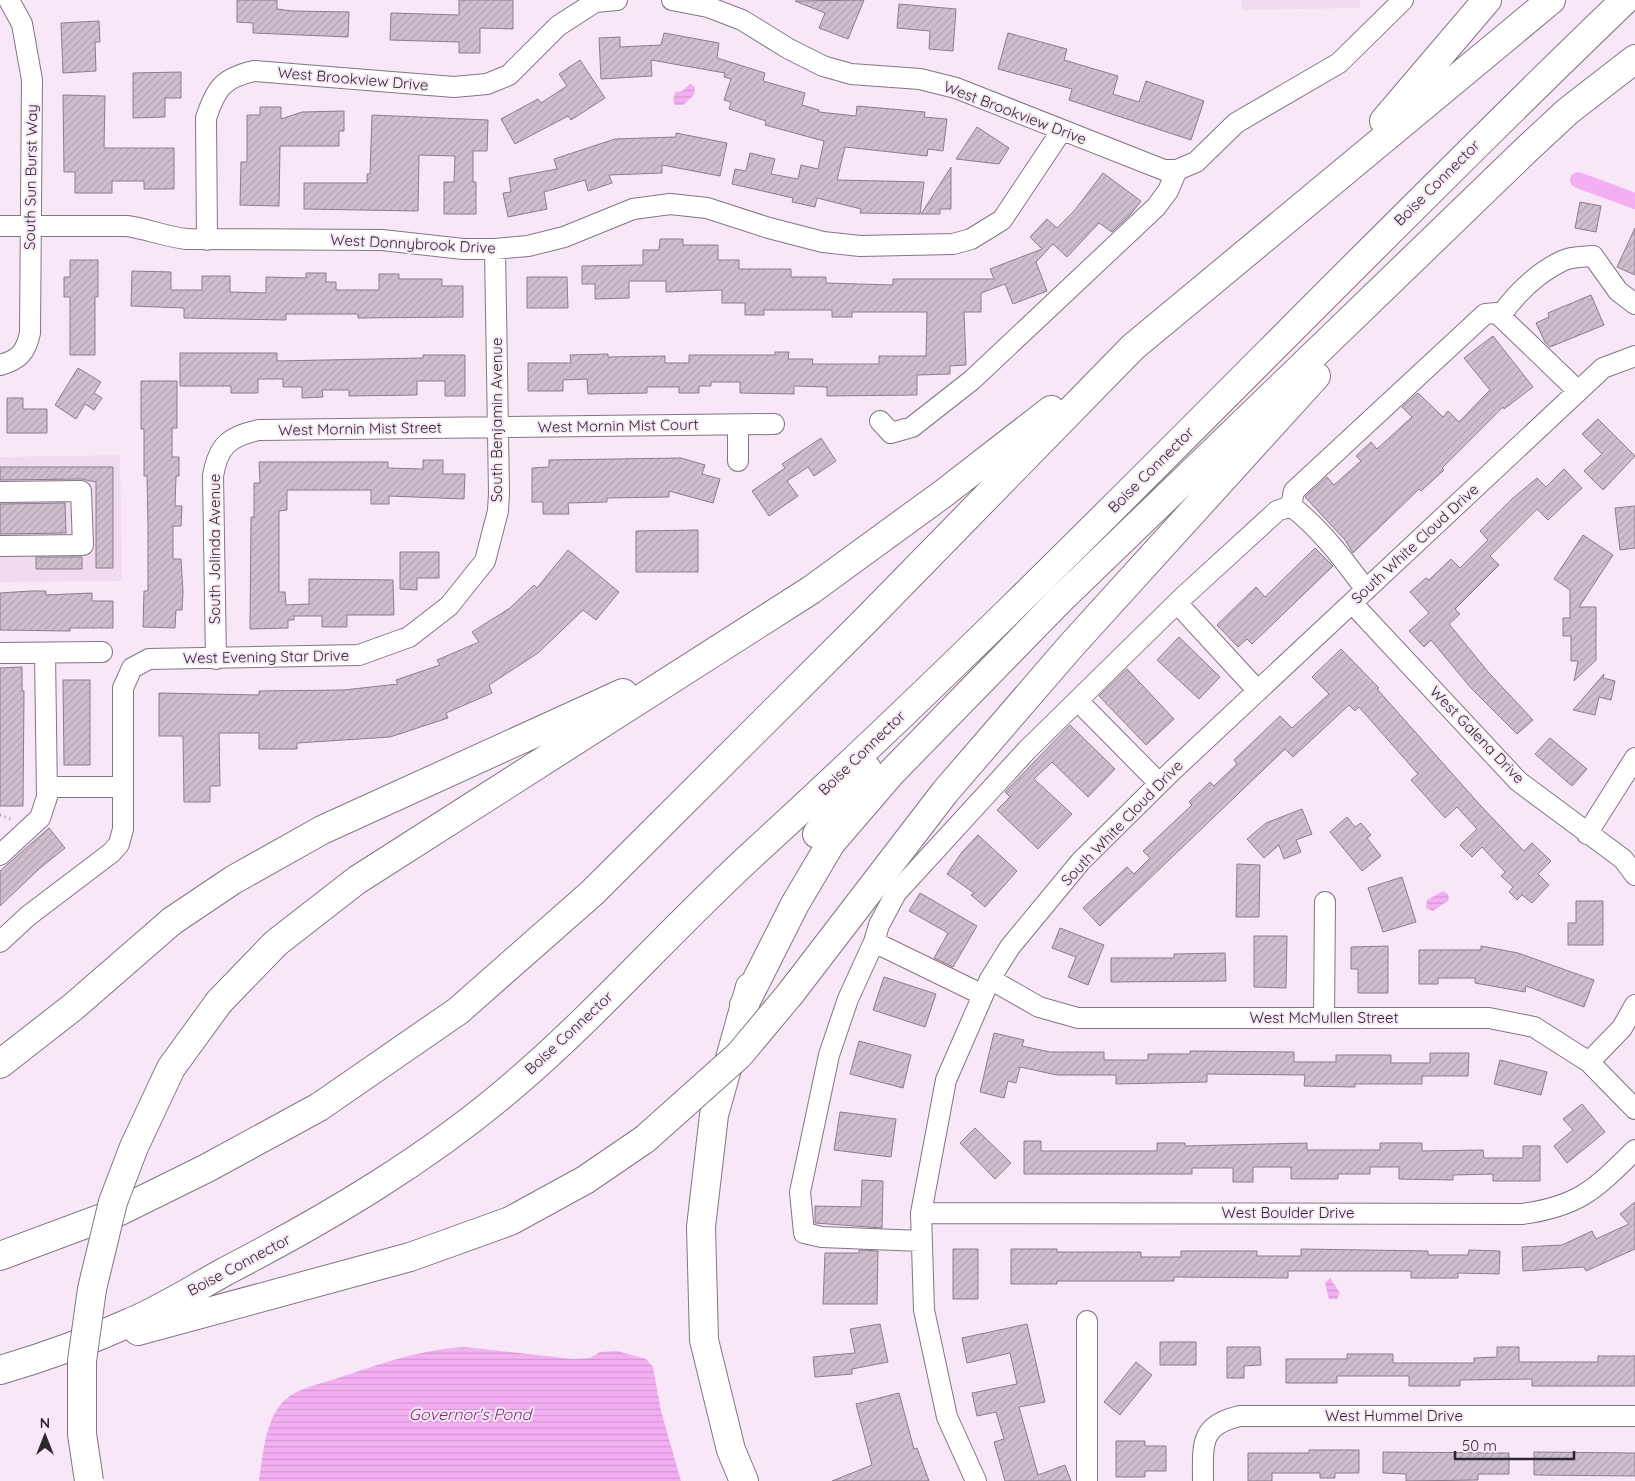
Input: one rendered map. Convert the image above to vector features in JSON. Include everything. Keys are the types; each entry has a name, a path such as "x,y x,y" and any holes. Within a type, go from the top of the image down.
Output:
{"highway":[{"path":"1341,172 1486,0"},
{"path":"89,1481 82,1434 82,1361 92,1289 113,1202 134,1147 171,1068 219,1002 276,943 357,880 810,590 936,499 1133,347 1341,172 1552,0"},
{"name":"Boise Connector","path":"0,1370 45,1357 134,1321 286,1241 426,1153 511,1088 592,1015 670,933 835,780 1300,322 1509,111 1625,0"},
{"path":"744,1005 795,904 831,843 892,772 1059,601 1526,150 1568,111 1635,59"},
{"path":"45,1357 410,1257 510,1221 585,1180 645,1139 739,1055 790,994 945,792 1070,647 1308,385 1526,150"},
{"path":"0,1256 118,1212 207,1168 319,1107 458,1010 592,893 868,618 1133,347"},
{"path":"744,1481 731,1450 704,1340 701,1227 714,1114 744,1005 781,899 822,826 869,766 993,625"},
{"path":"0,1064 73,1006 172,921 233,880 322,830 715,651"}],"street":[{"name":"South Sun Burst Way","path":"0,365 20,357 28,346 30,333 32,80 22,24 9,0"},
{"name":"West Brookview Drive","path":"207,240 206,118 220,86 235,76 254,71 454,87 487,84 509,75 558,26 595,2 617,0"},
{"name":"West Brookview Drive","path":"672,0 708,7 742,20 789,49 823,66 851,74 920,79 956,88 1164,170 1177,170"},
{"path":"880,421 891,433 912,426 972,380 1156,207 1168,191 1177,170 1196,162 1236,123 1339,63 1403,0"},
{"name":"West Donnybrook Drive","path":"0,226 127,226 143,228 168,237 207,240 382,240 463,249 494,249 528,246 564,237 615,215 651,206 670,204 707,208 768,228 823,242 860,246 953,244 979,235 1002,220 1062,130"},
{"name":"South Benjamin Avenue","path":"449,606 485,561 498,511 494,249"},
{"path":"1500,316 1526,286 1562,261 1577,257 1593,256 1618,291 1635,304"},
{"path":"922,1241 822,1237 804,1233 800,1192 829,1055 848,999 874,942 879,925 896,892 1027,750 1177,603 1277,511 1291,506 1294,492 1485,314 1497,313 1578,391"},
{"name":"South White Cloud Drive","path":"976,1481 947,1417 924,1310 921,1213 946,1080 987,987 1010,947 1081,861 1159,784 1603,368 1635,356"},
{"name":"West Mornin Mist Court","path":"498,427 774,424"},
{"path":"738,425 738,461"},
{"name":"West Mornin Mist Street","path":"226,443 241,433 259,430 498,427"},
{"name":"South Jolinda Avenue","path":"216,659 213,476 216,458 226,443"},
{"path":"0,492 81,491 83,545 0,546"},
{"name":"West Galena Drive","path":"1291,506 1313,524 1359,596 1518,781 1623,859 1635,875"},
{"path":"1177,603 1258,691"},
{"name":"West Evening Star Drive","path":"123,787 123,688 132,668 149,659 359,655 409,637 449,606"},
{"path":"0,855 40,818 47,797 45,652"},
{"path":"0,653 102,652"},
{"path":"1078,701 1159,784"},
{"path":"1587,834 1635,758"},
{"path":"0,942 28,916 111,853 119,844 123,829 123,787 47,787"},
{"path":"1324,1018 1325,902"},
{"name":"West McMullen Street","path":"874,942 1039,1007 1078,1018 1489,1018 1534,1027 1589,1062 1635,1109"},
{"path":"1589,1062 1622,1028 1635,1005"},
{"name":"West Boulder Drive","path":"921,1213 1522,1214 1540,1212 1576,1200 1594,1190 1635,1150"},
{"path":"1087,1321 1087,1481"},
{"name":"West Hummel Drive","path":"1204,1481 1203,1448 1206,1437 1212,1427 1226,1419 1240,1416 1635,1416"}],"shaded area":[{"path":"1241,0 1360,0 1360,8 1242,10"},
{"path":"120,455 122,581 0,582 0,457"}],"water":[{"path":"690,84 695,87 694,95 683,105 675,105 673,100 675,92 682,91"},
{"path":"1443,891 1448,894 1449,900 1433,911 1426,908 1427,900"},
{"path":"1330,1278 1340,1293 1337,1299 1329,1299 1325,1283"},
{"name":"Governor's Pond","path":"465,1347 573,1359 590,1358 600,1352 617,1351 646,1359 653,1367 661,1411 681,1481 259,1481 269,1426 279,1407 291,1395 309,1387 399,1358 449,1348"}],"building":[{"path":"237,0 277,0 277,9 292,11 349,12 348,37 253,33 253,23 237,22"},
{"path":"459,0 513,0 513,29 480,28 480,53 459,53 459,42 390,40 391,13 459,15"},
{"path":"864,0 848,39 819,28 825,13 795,1"},
{"path":"899,4 956,9 953,51 929,49 930,31 897,28"},
{"path":"99,21 100,42 95,42 96,71 63,73 61,23"},
{"path":"664,33 719,43 717,58 765,73 763,81 805,93 802,105 819,110 819,112 856,116 857,106 925,112 924,117 947,119 943,151 928,149 927,156 845,147 837,180 924,182 920,214 860,213 861,209 817,198 815,207 792,202 793,198 732,184 735,169 746,171 750,153 775,159 771,174 798,179 801,165 818,169 824,141 765,125 766,121 729,109 731,102 724,100 731,79 724,77 725,73 651,60 652,76 601,79 599,38 620,37 620,47 661,45"},
{"path":"1008,33 1067,49 1064,60 1118,76 1113,94 1139,102 1146,81 1204,101 1191,140 1069,100 1072,89 998,69"},
{"path":"580,60 605,98 571,120 568,116 515,144 501,119 538,99 541,103 567,86 559,74"},
{"path":"181,72 181,98 165,98 165,117 133,118 133,73"},
{"path":"63,95 105,96 104,148 174,148 174,189 144,189 144,181 112,181 112,193 75,193 75,172 64,172"},
{"path":"260,107 281,107 281,119 302,112 344,111 344,131 339,131 339,146 280,146 279,206 240,205 241,162 247,162 247,115 260,115"},
{"path":"372,115 488,120 487,151 473,151 473,182 476,182 476,214 444,214 444,182 454,182 455,156 419,155 418,211 304,209 304,183 367,183 367,174 370,174"},
{"path":"977,127 1009,148 999,164 956,159"},
{"path":"676,133 727,143 720,176 662,165 662,173 609,175 612,183 588,191 585,180 544,192 547,209 508,217 503,193 511,192 509,178 557,169 554,159 615,139 676,137"},
{"path":"951,167 951,209 940,209 940,214 921,214"},
{"path":"1103,173 1141,201 1130,215 1112,232 1099,223 1067,257 1053,244 1036,262 1047,291 1013,304 1005,284 981,293 981,312 964,312 966,365 950,366 950,374 917,375 917,395 827,396 827,387 794,386 794,394 740,393 740,382 711,382 711,386 699,386 699,393 679,393 679,387 647,387 647,393 588,394 587,379 563,380 563,391 528,391 528,363 571,363 570,355 608,354 608,357 665,356 665,363 689,363 689,355 775,355 775,352 789,352 788,359 813,359 812,364 879,364 879,356 926,356 927,312 852,312 852,317 832,317 832,310 764,310 764,315 745,315 745,303 722,303 722,290 666,292 666,281 629,281 629,298 595,299 595,284 582,284 582,266 643,265 643,250 659,250 660,239 683,239 683,245 718,245 718,260 739,260 739,269 791,269 791,277 826,277 826,283 893,285 893,279 994,279 990,269 1042,249 1030,237 1047,219 1057,228 1074,211"},
{"path":"1580,202 1601,206 1596,232 1575,228"},
{"path":"1635,228 1635,275 1617,267"},
{"path":"70,260 98,260 98,297 95,297 95,355 70,355 70,297 64,297 64,277 70,277"},
{"path":"132,271 171,272 171,290 202,290 202,276 230,276 230,292 266,293 266,277 306,278 306,273 326,273 326,282 336,282 336,290 379,290 379,274 399,274 399,279 442,279 442,286 463,286 463,317 358,318 358,314 286,314 286,320 184,318 184,308 131,306"},
{"path":"527,277 567,277 568,308 527,308"},
{"path":"1591,295 1604,325 1550,347 1545,342 1536,323 1549,317 1548,313"},
{"path":"1493,336 1533,387 1504,409 1503,407 1442,468 1444,470 1421,491 1419,489 1353,553 1345,540 1305,497 1327,477 1334,485 1361,461 1356,456 1371,442 1377,449 1412,417 1402,407 1418,393 1443,417 1448,411 1459,422 1490,390 1464,358"},
{"path":"180,353 277,353 277,361 423,358 423,355 465,355 465,396 445,396 445,381 417,381 417,395 349,396 349,390 322,390 323,397 302,398 302,387 283,387 283,379 258,379 258,393 231,393 231,386 180,386"},
{"path":"78,368 101,382 94,393 102,398 94,410 85,404 76,419 55,405"},
{"path":"141,381 177,381 177,428 172,428 172,457 179,457 179,476 176,476 175,506 182,506 181,526 173,526 173,559 181,559 183,592 182,610 176,610 175,628 143,627 144,591 148,591 148,526 147,476 144,476 144,429 141,429"},
{"path":"7,398 23,398 23,409 47,409 47,433 7,433"},
{"path":"1598,419 1635,456 1603,490 1584,471 1602,454 1582,434"},
{"path":"821,438 836,461 814,476 808,467 787,481 798,496 769,516 752,491 785,468 782,464"},
{"path":"681,458 705,465 702,474 720,479 713,503 669,491 669,497 607,498 607,502 568,503 569,514 543,514 543,502 532,502 532,468 549,467 549,460"},
{"path":"423,460 443,460 443,474 465,474 464,499 389,496 389,504 371,504 371,490 287,490 287,510 279,511 279,592 285,592 286,605 309,604 309,579 393,580 394,615 347,615 347,627 322,627 322,616 294,616 294,620 288,620 288,628 250,629 251,517 254,517 254,483 260,483 259,462 388,462 388,468 423,469"},
{"path":"0,467 113,467 113,568 96,568 96,482 81,479 0,480"},
{"path":"1564,469 1582,488 1548,520 1537,509 1490,556 1499,565 1455,609 1460,614 1449,624 1489,673 1533,720 1517,734 1471,688 1431,640 1424,647 1409,631 1429,613 1410,592 1426,578 1429,580 1451,559 1460,568 1488,540 1480,531 1512,499 1537,478 1546,487"},
{"path":"65,503 66,533 0,534 0,504"},
{"path":"1635,506 1635,548 1620,550 1615,508"},
{"path":"698,530 698,572 636,572 636,531"},
{"path":"1583,535 1613,555 1579,607 1596,607 1596,660 1574,681 1578,661 1571,661 1571,636 1563,636 1563,618 1570,618 1570,590 1554,579"},
{"path":"1315,548 1333,566 1252,644 1247,639 1238,647 1217,625 1256,587 1265,597"},
{"path":"568,550 619,592 596,620 583,610 538,653 489,685 492,693 446,713 448,718 390,737 297,743 297,749 259,749 259,733 219,733 220,786 210,786 210,802 184,802 183,736 159,736 159,693 259,695 259,691 344,690 398,684 396,680 440,665 437,660 479,642 472,632 510,608 534,585 537,588"},
{"path":"400,552 439,552 439,578 417,578 417,590 400,589"},
{"path":"36,557 82,557 82,569 36,569"},
{"path":"46,591 46,595 92,593 92,601 113,601 113,628 70,628 70,631 0,630 0,593"},
{"path":"1179,637 1220,677 1199,699 1157,660"},
{"path":"1341,649 1379,688 1377,689 1480,805 1524,851 1532,843 1551,861 1538,874 1549,885 1532,903 1522,895 1517,900 1509,892 1513,887 1501,876 1505,872 1482,847 1472,857 1460,845 1477,829 1457,807 1445,818 1411,780 1418,774 1359,707 1355,711 1349,705 1293,757 1285,749 1100,926 1083,908 1127,867 1134,874 1150,858 1143,851 1192,805 1189,802 1210,782 1214,786 1237,764 1234,760 1280,716 1292,728 1329,694 1312,677"},
{"path":"22,667 22,691 24,691 23,806 0,806 0,668"},
{"path":"1127,669 1174,719 1146,745 1099,696"},
{"path":"1604,674 1603,678 1615,681 1611,700 1599,697 1595,715 1573,710"},
{"path":"63,680 90,680 90,765 64,765"},
{"path":"1070,725 1115,769 1088,797 1052,762 1034,779 1072,814 1038,849 997,810 1010,797 1005,792"},
{"path":"1550,738 1587,769 1572,786 1535,754"},
{"path":"1302,809 1312,834 1296,840 1301,852 1284,859 1279,845 1264,858 1247,839 1266,823"},
{"path":"1347,817 1355,827 1361,823 1371,835 1367,838 1381,856 1362,871 1330,832"},
{"path":"49,828 65,848 39,869 0,906 0,871"},
{"path":"978,835 1017,871 985,907 971,895 974,893 947,874 962,852"},
{"path":"1237,864 1260,865 1259,917 1236,917"},
{"path":"1402,877 1416,922 1383,932 1368,888"},
{"path":"920,893 977,926 953,967 934,958 948,933 909,911"},
{"path":"1576,901 1603,901 1603,945 1568,945 1568,923 1576,923"},
{"path":"1060,928 1104,945 1088,985 1068,977 1076,957 1052,948"},
{"path":"1254,936 1287,936 1286,988 1254,987"},
{"path":"1388,946 1388,993 1358,993 1358,969 1351,969 1351,947"},
{"path":"1481,946 1518,953 1594,980 1584,1007 1526,986 1525,992 1475,983 1475,978 1438,978 1438,984 1419,984 1419,950 1481,950"},
{"path":"1225,953 1226,981 1111,982 1111,958 1174,958 1174,954"},
{"path":"884,977 936,994 925,1027 873,1010"},
{"path":"994,1033 1024,1040 1022,1046 1050,1052 1104,1052 1104,1060 1148,1060 1148,1054 1190,1054 1190,1051 1294,1052 1294,1062 1336,1062 1336,1055 1391,1055 1391,1063 1430,1063 1430,1053 1469,1053 1468,1076 1422,1076 1422,1084 1355,1084 1355,1087 1304,1086 1305,1075 1207,1074 1207,1082 1116,1084 1116,1075 1057,1075 1020,1067 1016,1083 1008,1081 1004,1098 980,1092"},
{"path":"859,1041 911,1055 903,1088 850,1074"},
{"path":"1500,1060 1547,1072 1541,1095 1494,1084"},
{"path":"1582,1104 1605,1132 1567,1163 1554,1146 1573,1130 1563,1119"},
{"path":"840,1112 896,1119 891,1157 834,1150"},
{"path":"975,1128 1011,1163 995,1179 960,1143"},
{"path":"1024,1141 1041,1141 1041,1151 1157,1151 1157,1143 1185,1143 1185,1146 1307,1143 1307,1150 1380,1150 1380,1143 1422,1143 1422,1151 1483,1150 1484,1158 1523,1158 1523,1146 1540,1146 1540,1181 1493,1181 1493,1174 1453,1175 1453,1180 1399,1179 1399,1167 1370,1167 1370,1174 1338,1174 1338,1179 1291,1179 1291,1167 1253,1167 1253,1182 1233,1182 1233,1168 1192,1168 1192,1174 1024,1174"},
{"path":"862,1180 883,1181 882,1228 815,1223 815,1206 861,1207"},
{"path":"1635,1202 1635,1249 1586,1271 1584,1267 1523,1271 1522,1247 1562,1245 1592,1231 1596,1239 1629,1224 1620,1214"},
{"path":"953,1249 978,1249 978,1299 953,1299"},
{"path":"1011,1249 1057,1249 1057,1252 1141,1252 1141,1257 1181,1257 1181,1251 1257,1251 1257,1256 1301,1256 1301,1249 1428,1251 1428,1255 1468,1255 1469,1250 1500,1251 1499,1274 1458,1273 1458,1278 1411,1278 1411,1271 1288,1271 1288,1278 1174,1277 1174,1281 1057,1281 1057,1284 1011,1284"},
{"path":"859,1250 878,1251 877,1304 823,1304 825,1253 859,1253"},
{"path":"880,1324 888,1362 852,1369 852,1374 815,1377 813,1357 855,1353 850,1329"},
{"path":"1027,1324 1045,1402 1019,1407 1038,1475 1065,1465 1071,1481 1005,1481 994,1442 1004,1439 996,1412 977,1416 972,1393 1017,1384 1010,1353 967,1363 962,1338"},
{"path":"1160,1342 1196,1342 1196,1365 1160,1365"},
{"path":"1227,1347 1260,1347 1261,1365 1244,1366 1244,1378 1227,1378"},
{"path":"1497,1347 1519,1347 1519,1362 1598,1362 1598,1356 1635,1356 1635,1386 1532,1386 1532,1379 1460,1380 1460,1386 1409,1386 1409,1376 1337,1376 1337,1383 1286,1383 1286,1359 1347,1359 1347,1354 1393,1354 1393,1363 1474,1363 1474,1358 1497,1357"},
{"path":"1136,1362 1152,1375 1120,1415 1104,1402"},
{"path":"899,1393 914,1449 917,1448 929,1481 832,1481 872,1465 856,1404"},
{"path":"1116,1441 1145,1441 1145,1446 1166,1446 1166,1471 1145,1471 1145,1477 1116,1477"},
{"path":"1309,1450 1359,1450 1359,1473 1335,1473 1335,1478 1320,1478 1320,1473 1272,1473 1272,1481 1248,1481 1248,1453 1309,1453"},
{"path":"1383,1452 1509,1453 1509,1474 1478,1474 1478,1480 1406,1481 1406,1474 1383,1473"},
{"path":"1534,1452 1635,1453 1635,1476 1534,1475"}],"waterway":[{"path":"1578,180 1635,201"}]}
